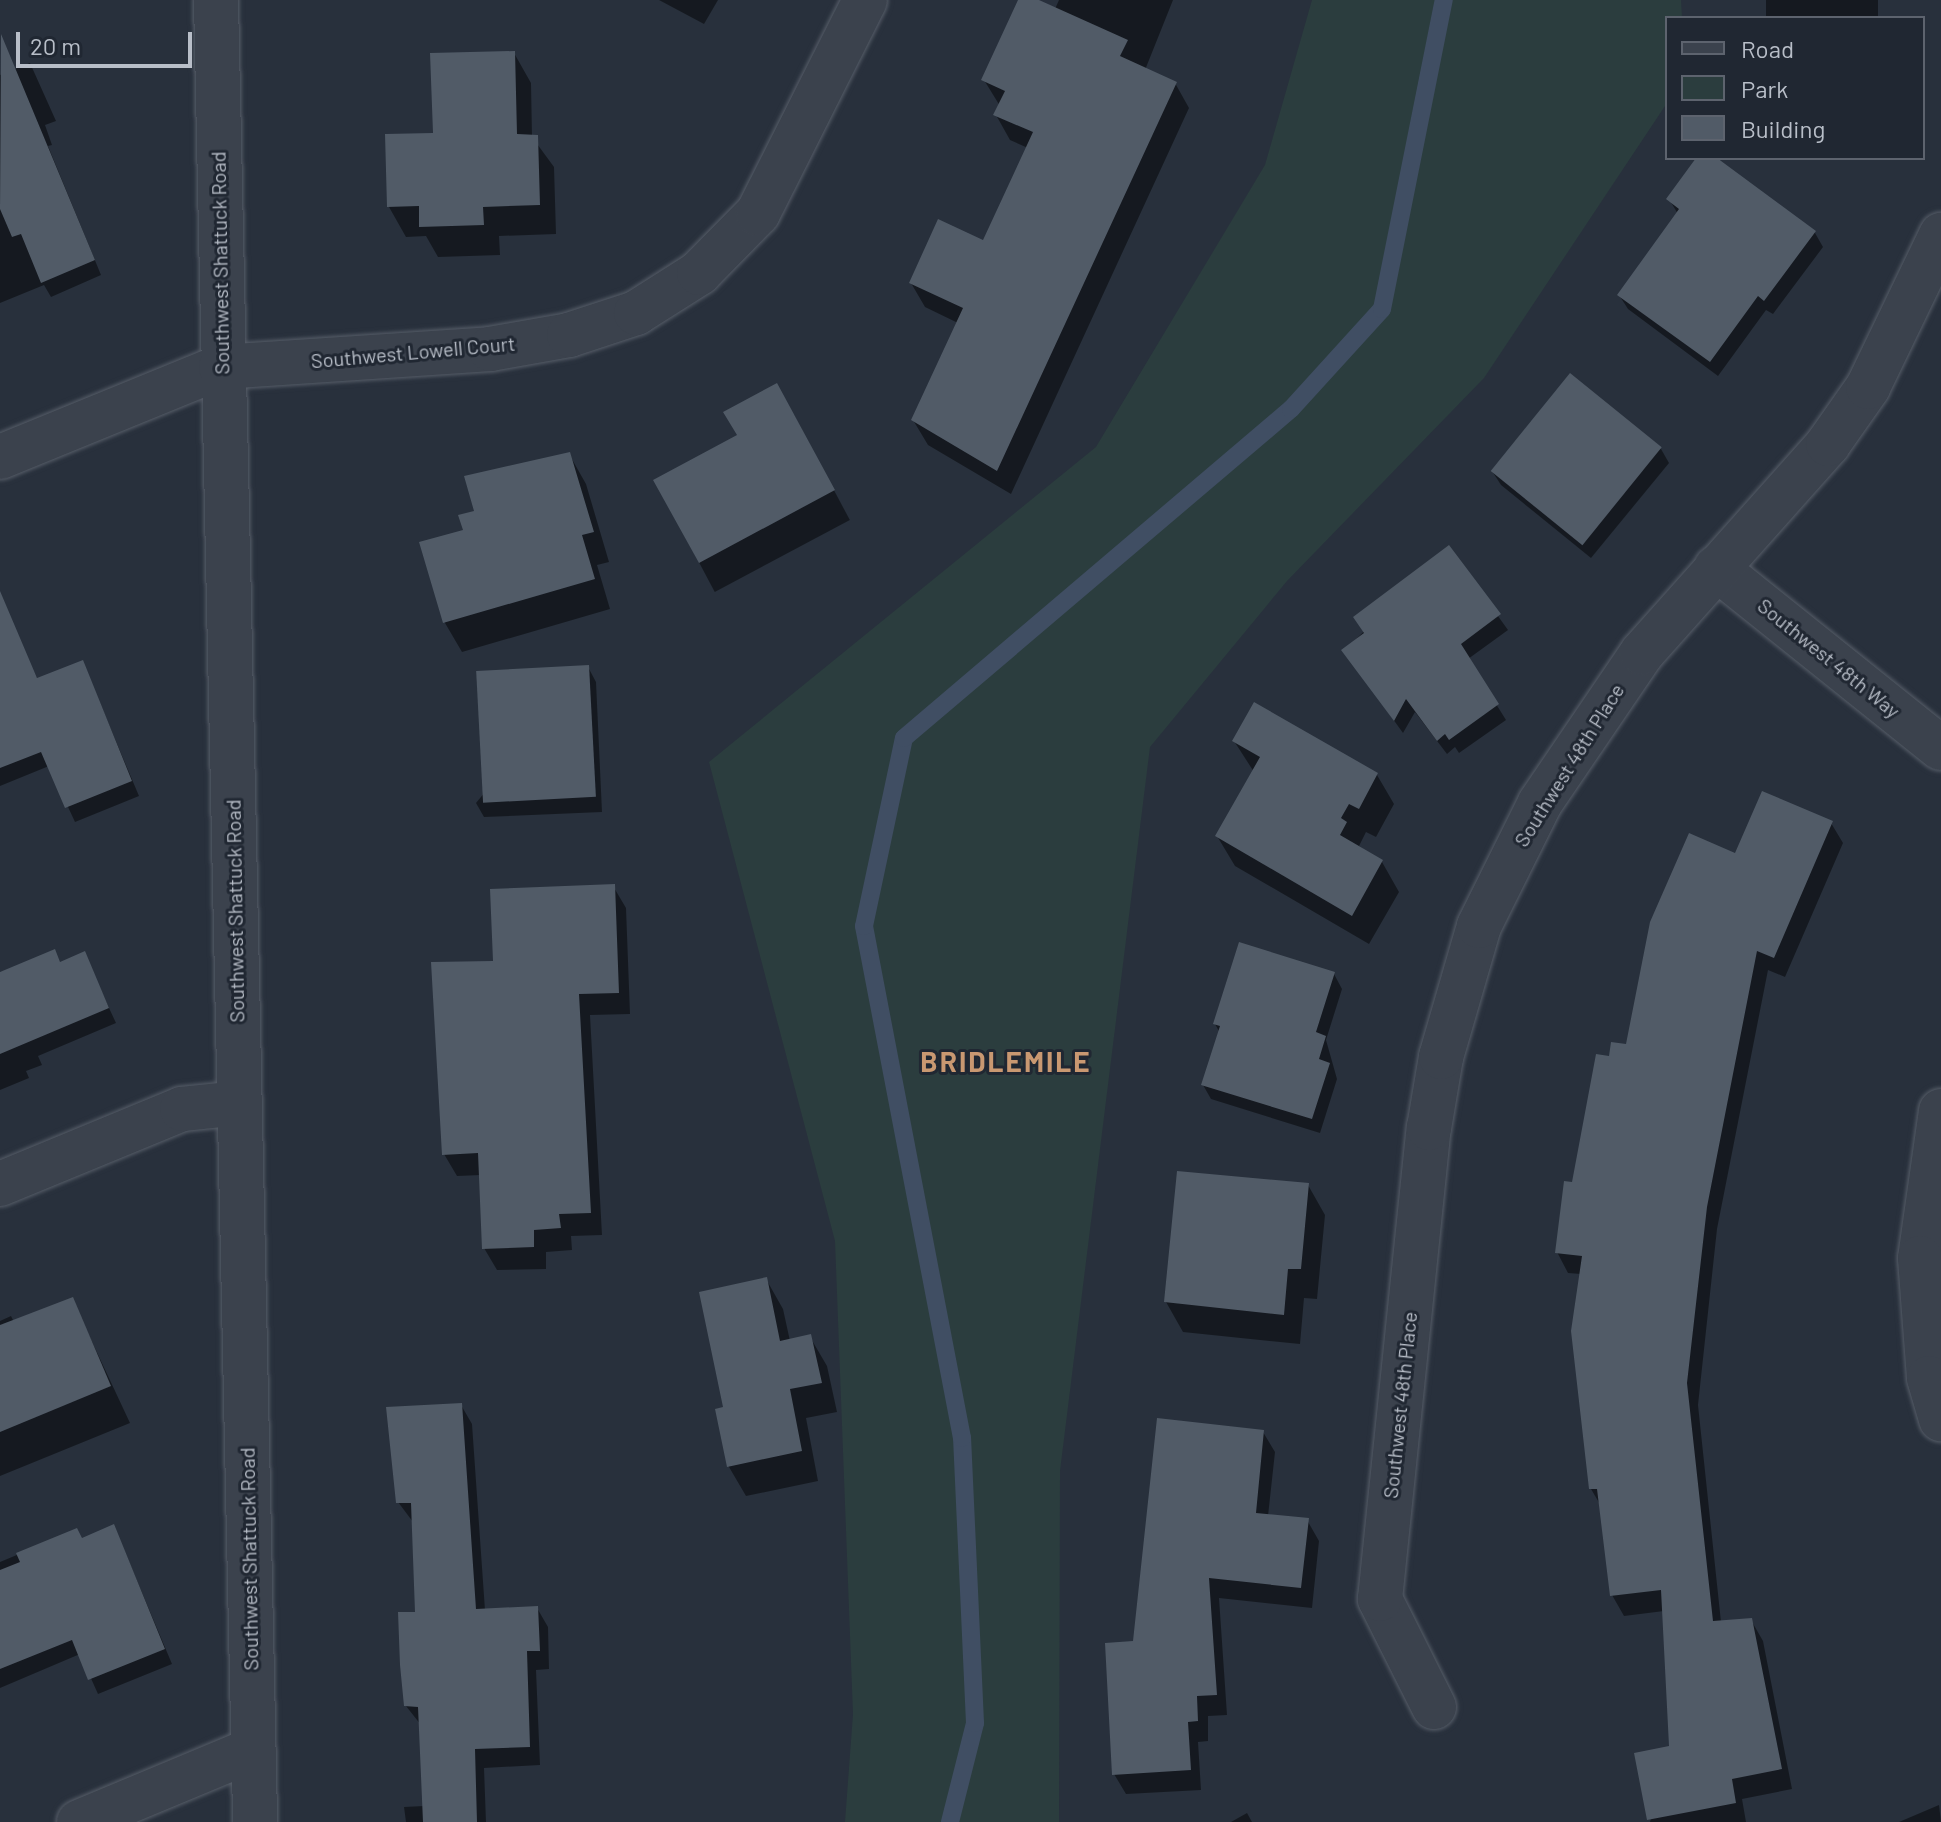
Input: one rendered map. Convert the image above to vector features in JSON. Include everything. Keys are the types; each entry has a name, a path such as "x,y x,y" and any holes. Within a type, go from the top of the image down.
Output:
{"street":[{"name":"Southwest Shattuck Road","path":"216,0 221,367 255,1822"},
{"name":"Southwest Lowell Court","path":"0,457 221,367 490,349 569,335 636,313 699,273 758,213 865,0"},
{"name":"Southwest 48th Place","path":"1434,1707 1380,1599 1429,1128 1445,1042 1479,926 1540,803 1642,653 1828,444 1868,387 1941,235"},
{"name":"Southwest 48th Way","path":"1716,568 1941,748"},
{"path":"0,1184 182,1109 239,1103"},
{"path":"1941,1111 1920,1258 1929,1378 1941,1419"},
{"path":"79,1822 252,1750"}],"green space":[{"path":"1312,0 1681,0 1682,16 1665,16 1665,106 1484,378 1287,581 1150,747 1060,1471 1059,1822 845,1822 853,1714 835,1241 709,762 1096,447 1265,165"}],"building":[{"path":"1018,0 1039,0 1128,40 1120,56 1177,82 997,471 911,420 963,308 909,283 938,219 983,240 1033,132 993,115 1005,91 981,80"},
{"path":"1,34 95,260 41,283 21,234 12,237 0,209"},
{"path":"515,51 517,134 538,135 540,205 483,207 484,225 419,227 419,206 387,207 385,134 433,133 430,53"},
{"path":"1695,160 1720,160 1816,231 1764,301 1758,296 1710,362 1617,295 1679,209 1666,199"},
{"path":"1570,373 1662,447 1582,545 1491,471"},
{"path":"777,383 835,490 699,563 653,480 737,435 723,412"},
{"path":"570,452 594,532 582,535 595,579 443,623 419,542 463,530 458,515 474,511 464,476"},
{"path":"1449,545 1501,614 1461,644 1499,704 1449,740 1445,734 1437,741 1406,699 1394,721 1341,650 1364,633 1353,617"},
{"path":"0,591 37,678 83,660 132,781 65,808 41,752 0,768"},
{"path":"589,665 596,797 483,803 476,671"},
{"path":"1254,702 1378,773 1359,809 1349,804 1341,818 1347,822 1340,835 1383,860 1352,916 1215,836 1260,757 1232,741"},
{"path":"1762,791 1833,821 1774,958 1757,951 1707,1207 1687,1383 1713,1621 1752,1618 1782,1769 1732,1779 1736,1803 1647,1820 1634,1753 1669,1746 1661,1590 1610,1596 1597,1489 1589,1489 1571,1331 1582,1256 1555,1253 1564,1181 1572,1182 1596,1054 1609,1056 1611,1042 1626,1044 1650,922 1689,833 1735,853"},
{"path":"615,884 619,993 579,994 591,1213 559,1214 561,1228 534,1230 534,1247 482,1249 478,1153 442,1155 431,962 493,961 490,889"},
{"path":"1239,942 1335,972 1316,1032 1326,1036 1319,1059 1330,1063 1312,1119 1201,1085 1220,1026 1213,1024"},
{"path":"55,949 60,962 85,951 109,1008 0,1054 0,972"},
{"path":"1177,1171 1309,1183 1301,1269 1288,1269 1284,1315 1164,1302"},
{"path":"767,1277 780,1341 811,1334 822,1383 790,1389 802,1451 727,1467 715,1409 723,1407 699,1292"},
{"path":"73,1297 111,1386 0,1432 0,1325"},
{"path":"462,1403 476,1609 538,1606 540,1651 527,1651 530,1747 475,1749 477,1822 423,1822 418,1707 404,1706 398,1612 415,1612 411,1503 396,1503 386,1407"},
{"path":"1157,1418 1264,1430 1256,1513 1309,1518 1301,1588 1209,1578 1217,1695 1197,1696 1198,1721 1188,1722 1191,1770 1112,1775 1105,1643 1133,1641"},
{"path":"114,1524 165,1649 88,1680 72,1640 0,1669 0,1570 20,1562 16,1553 77,1528 82,1538"}],"waterway":[{"path":"950,1822 975,1723 962,1438 864,926 904,738 1291,409 1382,309 1444,0"}],"district":[{"name":"BRIDLEMILE","path":"1006,1061"}]}
